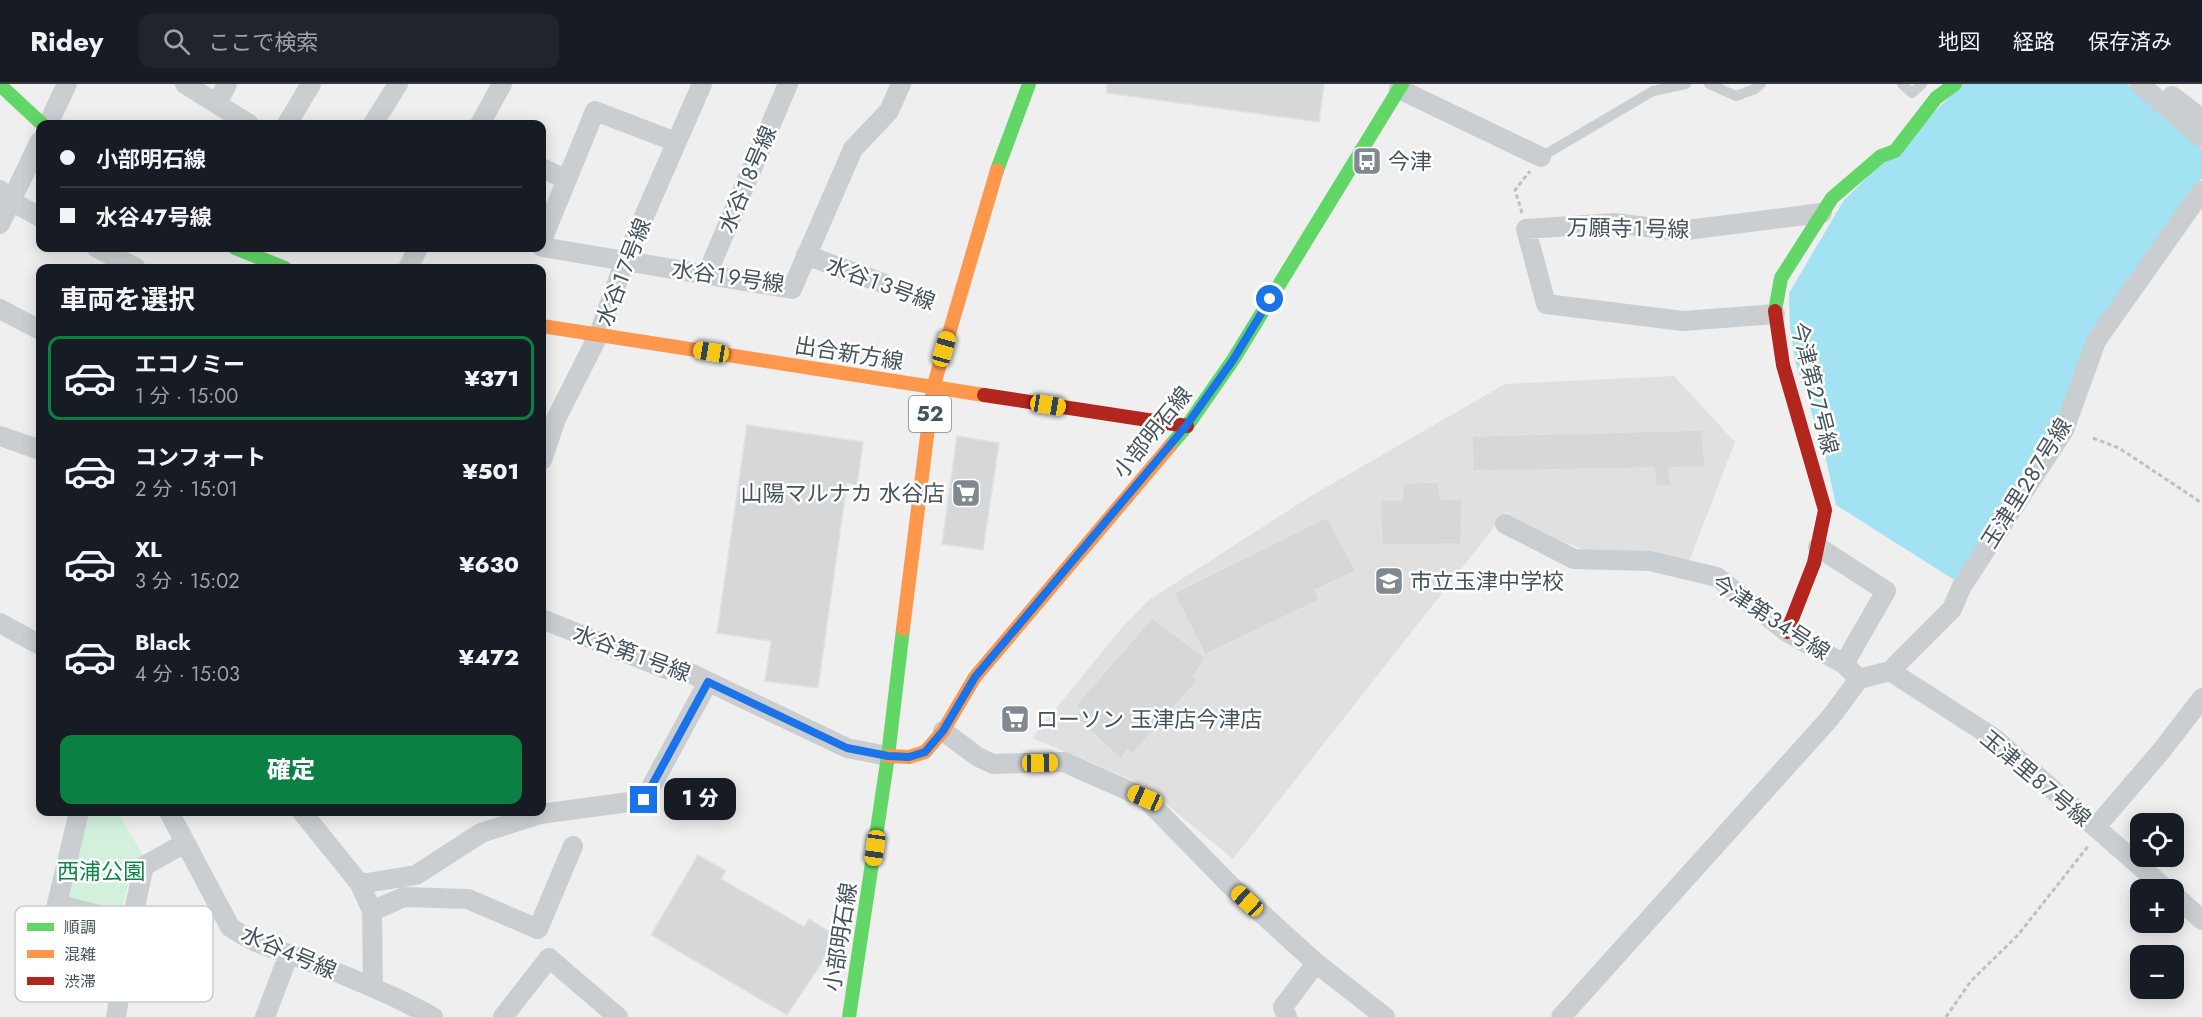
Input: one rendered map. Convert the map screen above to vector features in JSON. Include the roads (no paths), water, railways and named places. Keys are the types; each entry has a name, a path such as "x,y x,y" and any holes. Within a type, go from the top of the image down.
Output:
{"main road":[{"name":"小部明石線","path":"849,1017 888,756 933,388 990,188 1029,84"},
{"name":"今津第２７号線","path":"1786,632 1814,563 1825,510 1783,365 1775,314 1781,278 1832,198 1877,150 1895,151 1936,98 1955,84"},
{"path":"0,85 38,120"},
{"name":"小部明石線","path":"888,756 909,757 925,752 943,731 975,677 1186,426 1233,360 1401,87"},
{"path":"240,252 255,263"},
{"name":"出合新方線","path":"546,327 1186,426"}],"street":[{"path":"50,120 67,84"},
{"path":"185,84 243,120"},
{"path":"217,104 227,84"},
{"path":"289,120 311,84"},
{"path":"376,120 398,84"},
{"path":"482,120 502,84"},
{"name":"水谷１７号線","path":"546,435 549,416 599,334 625,260 702,84"},
{"name":"水谷１８号線","path":"707,274 788,84"},
{"name":"水谷１９号線","path":"546,248 792,289 853,149 889,111 901,84"},
{"path":"2140,84 2202,138"},
{"path":"2155,84 2202,119"},
{"path":"1401,87 1541,157"},
{"path":"546,230 595,111 676,142"},
{"path":"0,224 5,196 36,147"},
{"path":"546,170 567,180"},
{"name":"玉津里２８７号線","path":"1890,671 1952,609 1962,586 2064,430 2096,341 2202,192"},
{"path":"5,196 36,215"},
{"name":"万願寺１号線","path":"1775,314 1683,321 1546,304 1526,229 1614,223 1679,231 1822,213"},
{"path":"104,252 127,264"},
{"name":"水谷１３号線","path":"806,255 885,284"},
{"path":"0,309 36,328"},
{"path":"0,436 36,449"},
{"name":"今津第３４号線","path":"1505,524 1574,559 1650,561 1717,577 1786,632 1844,664 1859,679"},
{"path":"1818,547 1886,591 1844,664"},
{"name":"水谷第１号線","path":"546,621 666,669 688,672 847,748 888,756"},
{"path":"0,623 36,643"},
{"path":"1561,1017 1830,718 1859,679 1890,671"},
{"name":"玉津里８７号線","path":"1890,671 1994,738 2096,827"},
{"path":"546,813 644,800 708,682"},
{"path":"2155,879 2096,827 2162,750 2202,698"},
{"path":"943,731 978,757 993,764 1064,762 1145,798 1230,885 1316,963 1385,1017"},
{"path":"64,906 57,904 78,816"},
{"name":"水谷４号線","path":"171,816 230,927 243,936 373,988 433,1017"},
{"path":"306,816 360,884 372,910 373,988"},
{"path":"360,884 416,875 481,833 534,816"},
{"path":"134,906 144,866 185,843"},
{"path":"372,910 404,897 468,899 538,929 573,846"},
{"path":"2184,904 2202,920"},
{"path":"265,1017 289,954"},
{"path":"503,1017 549,958 618,1017"},
{"path":"1287,1017 1283,1007 1316,963"},
{"path":"116,1017 118,1002"}],"lane":[{"path":"1541,157 1653,91 1686,84"},
{"path":"1709,84 1736,96 1755,89 1761,84"},
{"path":"1902,84 1912,93 1922,84"}],"water":[{"path":"1963,84 2128,84 2197,143 2202,150 2202,178 2088,338 2062,411 2046,443 1956,581 1836,505 1825,455 1795,361 1790,327 1789,293 1844,200"}],"place":[{"name":"今津","path":"1367,161"},
{"name":"山陽マルナカ 水谷店","path":"966,493"},
{"name":"市立玉津中学校","path":"1389,581"},
{"name":"ローソン 玉津店今津店","path":"1015,719"}],"park label":[{"name":"西浦公園","path":"101,871"}]}
